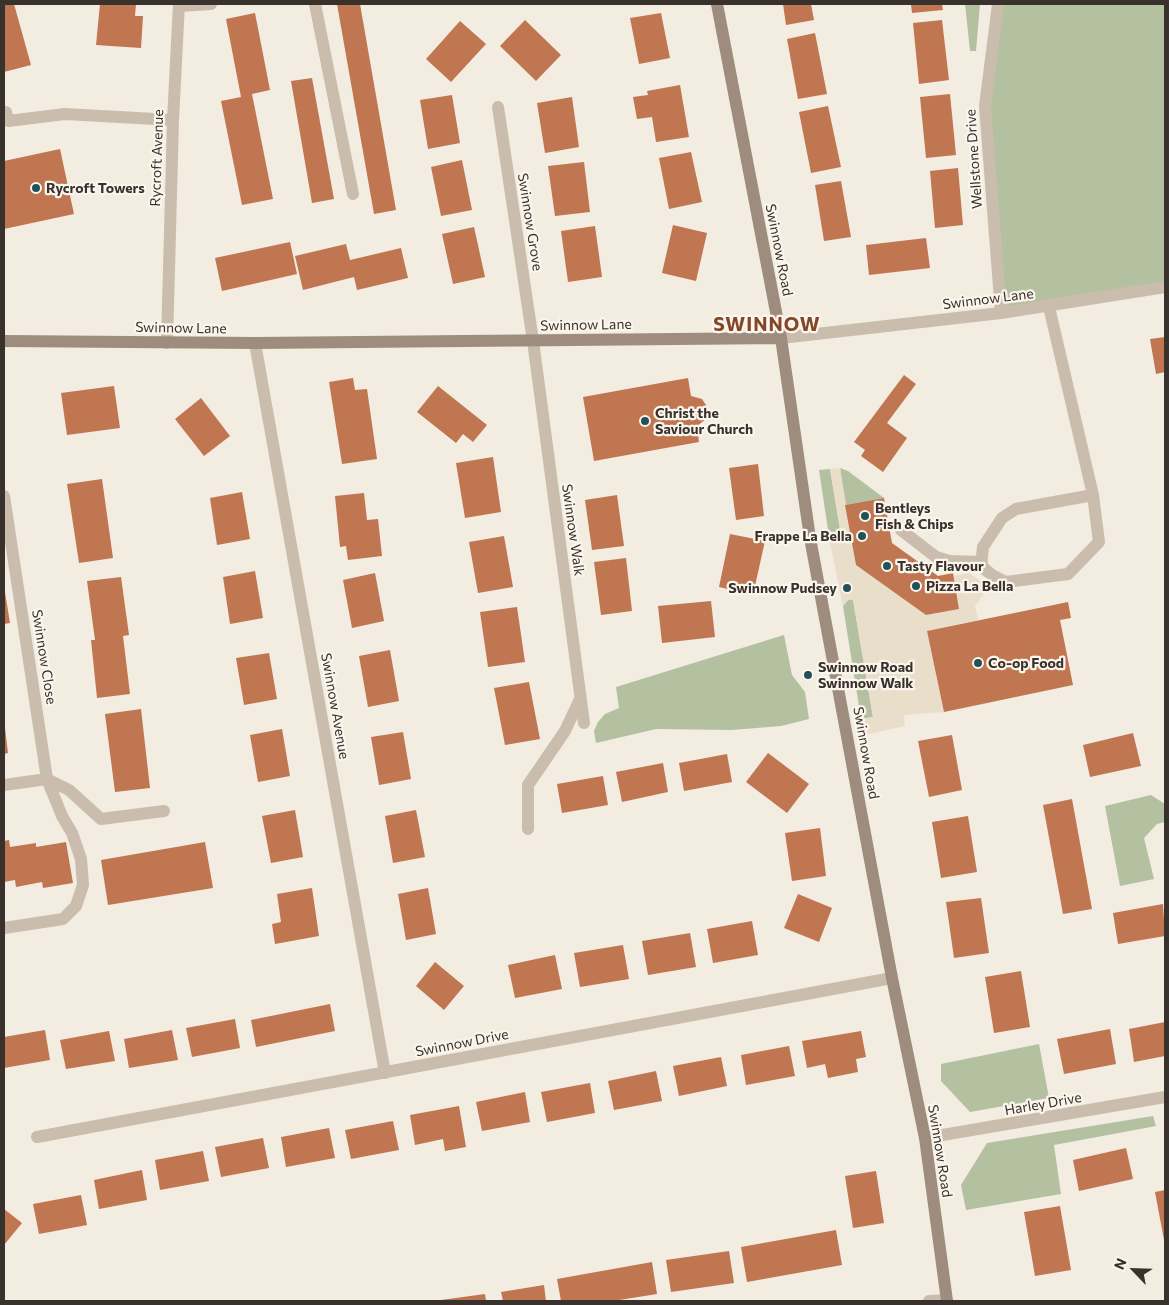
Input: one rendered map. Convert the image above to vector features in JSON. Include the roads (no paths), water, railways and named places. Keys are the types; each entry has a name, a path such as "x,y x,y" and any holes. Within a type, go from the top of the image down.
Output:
{"street":[{"path":"179,5 211,4"},
{"path":"315,4 353,194"},
{"name":"Swinnow Road","path":"717,4 781,338 810,538 892,978 925,1138 947,1300"},
{"name":"Wellstone Drive","path":"998,4 985,106 1001,313"},
{"name":"Rycroft Avenue","path":"167,343 173,120 179,5"},
{"name":"Swinnow Grove","path":"498,107 533,341"},
{"path":"6,112 8,121 65,114 173,120"},
{"name":"Swinnow Lane","path":"4,341 255,344 781,338 1049,307 1165,287"},
{"path":"1049,307 1093,495 1099,542 1068,574 1006,582 992,575 982,566 983,547 1002,518 1016,508 1093,495"},
{"name":"Swinnow Walk","path":"533,341 584,723"},
{"name":"Swinnow Avenue","path":"255,344 385,1073"},
{"name":"Swinnow Close","path":"4,496 47,780 62,816 72,834 81,859 83,886 76,906 63,919 4,928"},
{"path":"901,530 936,557 950,561 982,562"},
{"path":"528,829 528,785 565,730 580,698"},
{"path":"4,785 47,780 70,790 102,819 164,811"},
{"name":"Swinnow Drive","path":"37,1137 892,978"},
{"name":"Harley Drive","path":"925,1138 1165,1097"},
{"path":"929,1301 947,1300"}],"place":[{"name":"Rycroft Towers","path":"36,188"},
{"name":"Christ the Saviour Church","path":"645,421"},
{"name":"Bentleys Fish & Chips","path":"865,516"},
{"name":"Frappe La Bella","path":"862,536"},
{"name":"Tasty Flavour","path":"887,566"},
{"name":"Pizza La Bella","path":"916,586"},
{"name":"Swinnow Pudsey","path":"847,588"},
{"name":"Co-op Food","path":"978,663"},
{"name":"Swinnow Road Swinnow Walk","path":"808,675"}],"district":[{"name":"SWINNOW","path":"767,325"}]}
